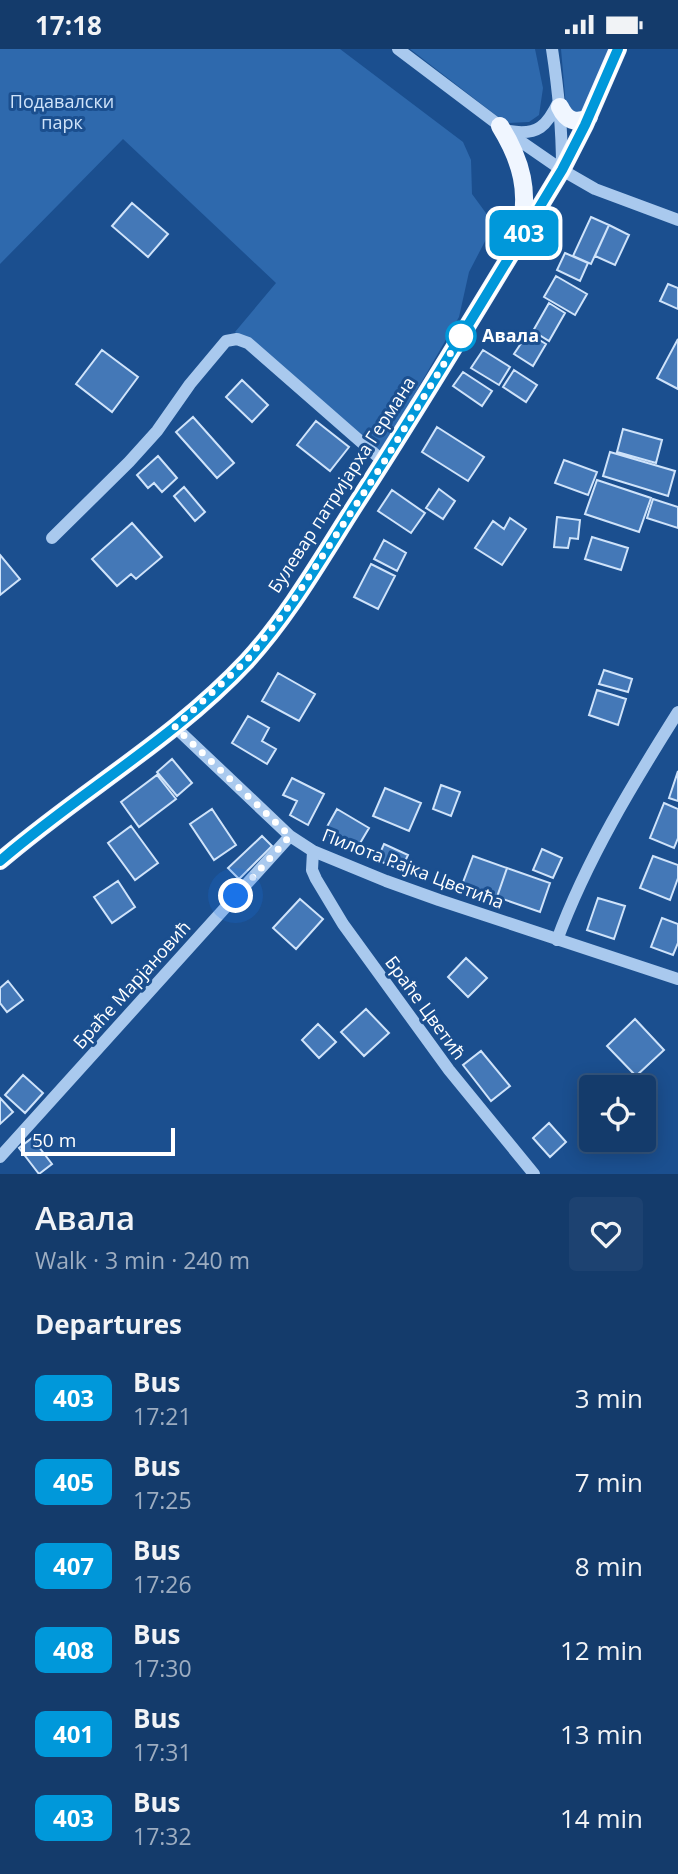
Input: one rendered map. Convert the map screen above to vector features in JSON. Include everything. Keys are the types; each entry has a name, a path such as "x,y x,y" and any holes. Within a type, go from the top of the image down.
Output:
{"main road":[{"name":"Булевар патријарха Германа","path":"0,861 56,815 175,727 247,660 276,624 384,462 562,170 589,117 618,49"},
{"path":"560,104 563,114 571,120 582,121 589,117"},
{"path":"503,128 522,171 524,187 521,227 516,247"}],"street":[{"path":"398,49 562,170 595,189 678,220"},
{"path":"552,49 560,104 562,170"},
{"path":"503,128 523,133 540,129 560,104"},
{"path":"52,538 157,431 190,384 226,341 237,338 248,343 384,462"},
{"path":"557,940 612,822 678,712"},
{"name":"Пилота Рајка Цветића","path":"175,727 290,836 313,851 386,881 678,979"},
{"name":"Браће Марјановић","path":"0,1157 290,836"},
{"name":"Браће Цветић","path":"313,851 312,870 343,924 449,1070 534,1174"}],"green space":[{"name":"Подавалски парк","path":"0,49 340,49 463,142 471,160 472,194 494,224 469,272 459,317 379,456 235,332 276,283 123,139 0,264"},
{"path":"410,49 535,49 543,88 539,115 529,122 506,123"},
{"path":"561,49 610,49 580,116 566,107"}],"building":[{"path":"132,203 168,234 148,257 112,226"},
{"path":"591,217 609,225 591,264 573,256"},
{"path":"609,225 629,235 615,265 595,256"},
{"path":"565,253 588,263 580,281 557,270"},
{"path":"556,276 587,294 575,315 544,297"},
{"path":"668,284 678,288 678,309 660,301"},
{"path":"549,303 565,313 549,341 533,331"},
{"path":"528,333 546,344 533,366 514,354"},
{"path":"678,339 678,389 657,378"},
{"path":"102,350 138,377 112,412 76,384"},
{"path":"483,350 510,367 499,385 471,368"},
{"path":"514,370 537,385 526,402 503,387"},
{"path":"463,372 492,391 482,406 453,386"},
{"path":"242,380 268,405 252,422 226,397"},
{"path":"193,417 234,463 217,478 176,432"},
{"path":"316,421 349,447 330,471 297,445"},
{"path":"437,427 484,457 468,481 422,452"},
{"path":"623,429 662,440 656,463 617,452"},
{"path":"610,452 675,471 668,496 603,476"},
{"path":"158,456 177,478 162,492 154,483 148,488 137,475"},
{"path":"564,460 597,472 588,495 555,483"},
{"path":"597,480 651,498 639,532 585,514"},
{"path":"184,487 205,512 195,521 174,496"},
{"path":"439,489 455,501 443,519 426,508"},
{"path":"392,490 425,513 411,533 378,511"},
{"path":"653,499 678,507 678,528 647,518"},
{"path":"557,517 580,520 578,539 570,538 568,548 554,547"},
{"path":"510,518 526,529 502,565 475,548 493,521 504,529"},
{"path":"132,523 162,557 136,579 131,574 117,586 92,559"},
{"path":"592,537 628,548 621,570 585,559"},
{"path":"384,540 406,553 397,571 374,559"},
{"path":"0,555 20,579 0,595"},
{"path":"371,564 395,576 378,609 354,597"},
{"path":"604,670 632,679 628,692 599,684"},
{"path":"278,673 315,694 299,721 262,701"},
{"path":"597,690 626,699 618,725 589,715"},
{"path":"248,716 269,728 262,741 276,749 267,764 232,743"},
{"path":"172,759 192,783 177,796 157,772"},
{"path":"678,771 678,801 669,798"},
{"path":"157,775 176,799 139,827 121,802"},
{"path":"292,778 324,794 308,825 290,815 297,801 283,795"},
{"path":"441,785 460,792 451,816 433,809"},
{"path":"385,788 421,803 409,831 373,816"},
{"path":"664,803 678,809 678,838 674,848 650,838"},
{"path":"212,809 236,845 214,860 190,824"},
{"path":"337,809 369,828 356,850 324,832"},
{"path":"131,826 158,863 135,880 108,843"},
{"path":"262,836 272,846 239,879 228,868"},
{"path":"384,844 408,855 401,870 377,860"},
{"path":"542,849 562,858 553,878 533,870"},
{"path":"473,856 507,868 497,897 462,885"},
{"path":"653,856 678,865 678,878 670,900 640,888"},
{"path":"507,868 550,883 540,912 497,897"},
{"path":"118,881 135,907 112,923 94,897"},
{"path":"598,898 625,906 614,939 587,930"},
{"path":"300,899 323,919 296,949 273,928"},
{"path":"662,918 678,924 678,943 673,955 651,947"},
{"path":"466,958 487,978 468,997 448,977"},
{"path":"8,981 23,1000 7,1012 0,1003 0,988"},
{"path":"366,1009 389,1033 364,1056 341,1032"},
{"path":"635,1019 664,1050 635,1075 607,1046"},
{"path":"318,1024 336,1042 319,1058 302,1040"},
{"path":"481,1051 510,1086 491,1101 463,1065"},
{"path":"23,1075 43,1093 25,1113 5,1095"},
{"path":"0,1098 13,1112 0,1124"},
{"path":"549,1123 566,1142 550,1157 533,1138"},
{"path":"32,1138 52,1164 39,1174 19,1148"}],"bus line":[{"name":"403","path":"0,861 187,716 247,660 276,624 384,462 562,170 618,49"}],"place":[{"name":"Авала","path":"461,336"}],"route":[{"path":"236,896 290,836 175,727 247,660 293,601 384,462 461,336"}]}
